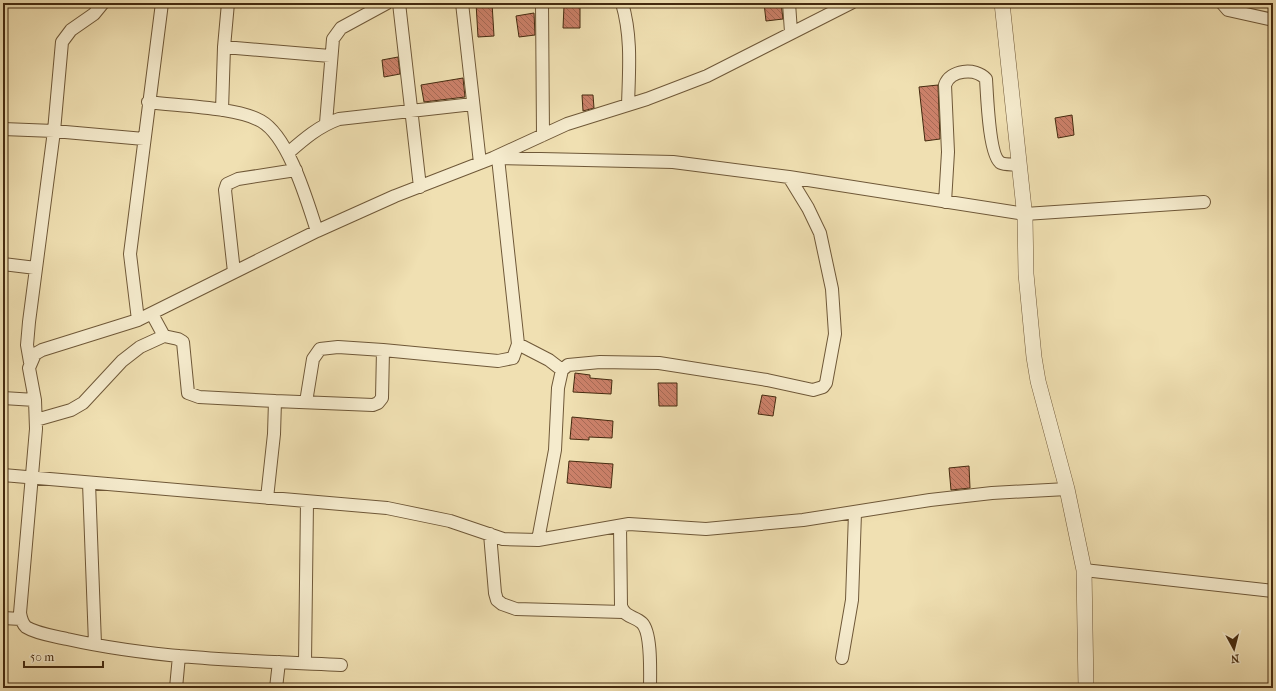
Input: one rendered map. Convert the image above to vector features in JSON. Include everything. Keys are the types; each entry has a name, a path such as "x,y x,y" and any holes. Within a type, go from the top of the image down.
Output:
{"street":[{"path":"103,3 94,14 71,30 62,42 54,131 27,345 30,362 29,374 35,400 36,420 21,619 26,627 33,630 95,644 179,656 341,665"},
{"path":"138,320 130,254 148,102 162,3"},
{"path":"222,110 224,46 228,3"},
{"path":"326,123 330,56 335,34 341,28 387,3"},
{"path":"399,3 420,187"},
{"path":"462,3 480,163"},
{"path":"542,3 543,135"},
{"path":"622,3 628,23 630,40 628,105"},
{"path":"789,3 791,32"},
{"path":"30,362 35,354 42,350 138,320 152,314 317,231 420,187 496,158 567,124 628,105 707,76 791,32 851,3"},
{"path":"1002,3 1025,214 1026,274 1034,357 1038,381 1066,488 1084,570 1086,688"},
{"path":"1222,3 1228,10 1273,20"},
{"path":"224,46 330,56"},
{"path":"945,202 948,152 945,85 947,78 952,74 974,71 982,74 986,79 992,146 996,158 1001,163 1019,165"},
{"path":"148,102 237,112 262,121 271,130 288,153 296,170 317,231"},
{"path":"288,153 312,132 326,123 339,119 474,104"},
{"path":"3,128 144,139"},
{"path":"496,158 673,162 789,177 1025,214 1204,202"},
{"path":"306,402 313,358 320,349 338,347 383,350 498,361 513,358 518,344 496,158"},
{"path":"234,272 225,190 227,184 238,179 296,170"},
{"path":"538,540 555,450 558,388 562,370 568,365 577,363 659,363 767,380 798,388 813,390 823,387 829,379 835,334 832,288 820,233 808,208 789,177"},
{"path":"3,264 36,268"},
{"path":"152,314 164,336"},
{"path":"36,420 64,413 77,406 98,389 122,361 145,344 164,336 178,338 183,342 188,393 193,396 373,405 378,403 382,398 383,350"},
{"path":"518,344 549,360 562,370"},
{"path":"3,398 35,400"},
{"path":"267,498 274,434 275,401"},
{"path":"3,475 32,476 89,483 406,511 450,521 503,539 538,540 620,526 644,524 706,528 803,520 938,499 992,493 1066,488"},
{"path":"89,483 95,644"},
{"path":"305,663 307,502"},
{"path":"842,658 852,600 856,512"},
{"path":"620,526 620,602 623,612"},
{"path":"490,534 495,593 497,600 508,607 526,609 623,612 642,623 645,627 649,645 650,688"},
{"path":"1084,570 1273,591"},
{"path":"3,618 21,619"},
{"path":"176,688 179,656"},
{"path":"276,688 278,662"}],"building":[{"path":"476,3 492,3 494,36 478,37"},
{"path":"764,3 781,3 783,19 766,21"},
{"path":"564,6 580,6 580,28 563,28"},
{"path":"534,13 535,35 519,37 516,16"},
{"path":"398,57 400,74 384,77 382,60"},
{"path":"463,78 465,97 424,102 421,85"},
{"path":"938,85 940,139 925,141 919,87"},
{"path":"582,95 593,95 594,108 583,111"},
{"path":"1072,115 1074,135 1058,138 1055,118"},
{"path":"575,373 590,375 590,378 612,380 611,394 573,392"},
{"path":"658,383 677,383 677,406 659,406"},
{"path":"762,395 776,397 773,416 758,414"},
{"path":"572,417 613,421 612,438 589,437 589,440 570,439"},
{"path":"569,461 613,464 611,488 567,483"},
{"path":"969,466 970,488 951,490 949,468"}]}
